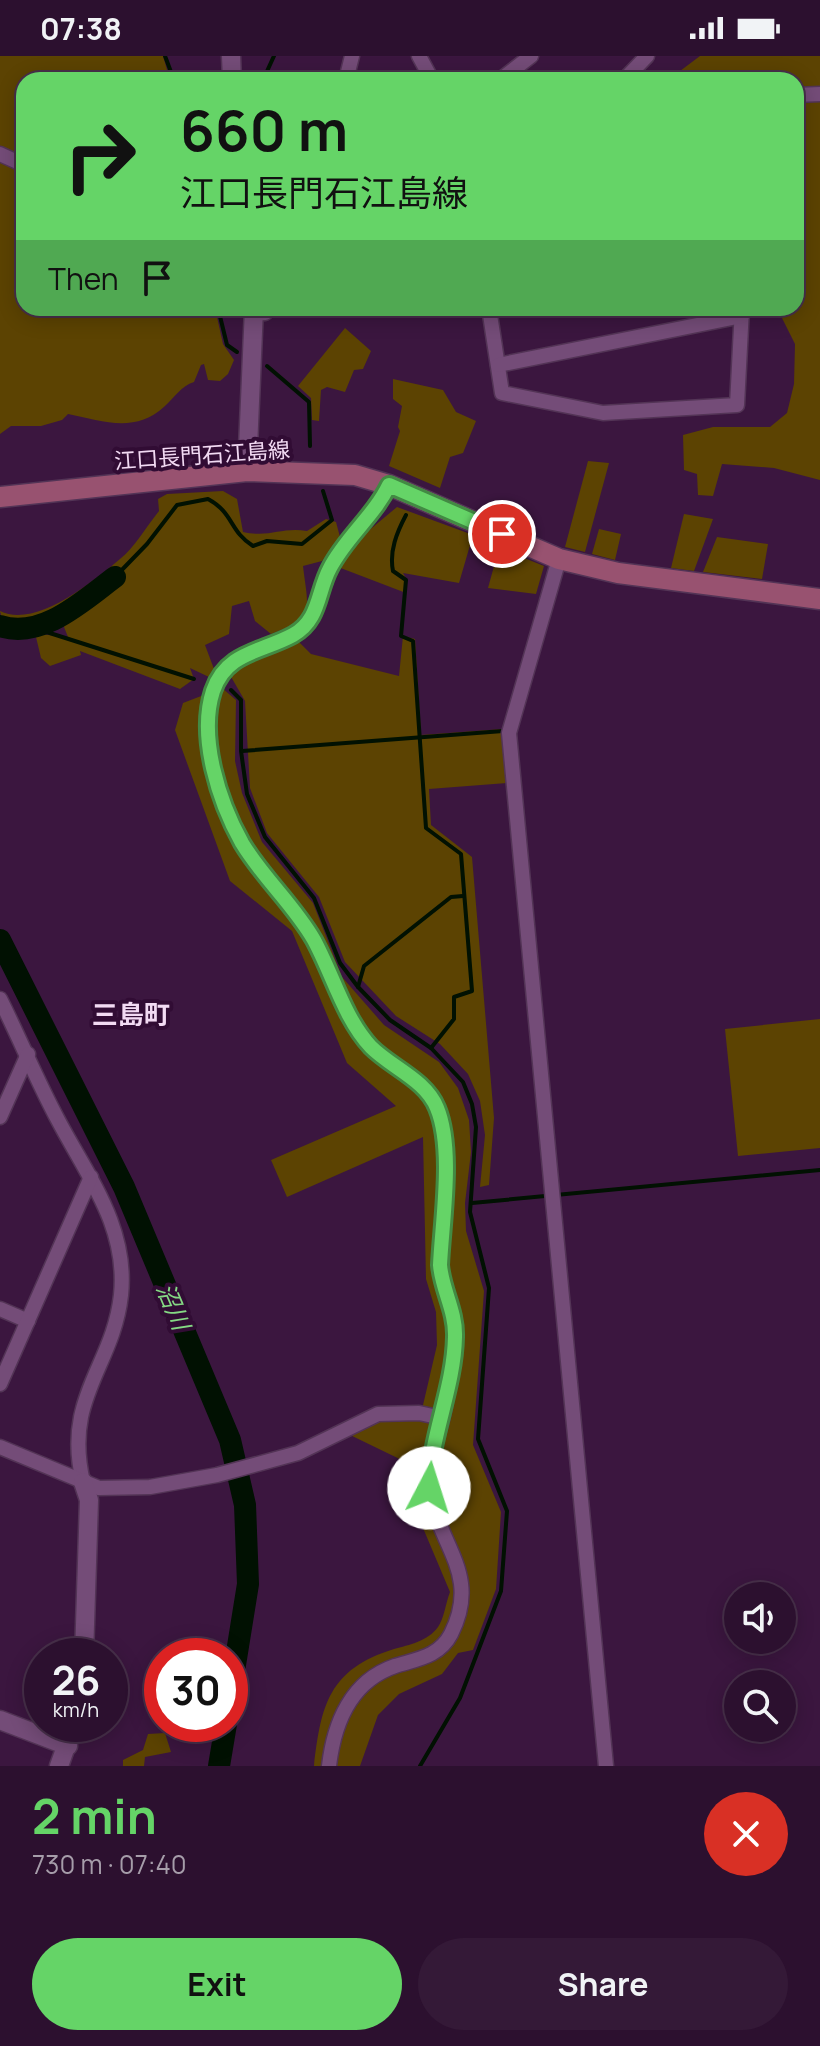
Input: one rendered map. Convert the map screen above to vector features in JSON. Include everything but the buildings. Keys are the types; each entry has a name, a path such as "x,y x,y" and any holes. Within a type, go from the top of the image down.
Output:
{"main road":[{"name":"江口長門石江島線","path":"0,497 247,471 325,472 389,485 559,559 618,573 820,599"}],"street":[{"path":"632,72 647,56"},
{"path":"509,72 526,58"},
{"path":"247,471 260,316"},
{"path":"490,316 502,393 603,413 737,405 742,316"},
{"path":"498,365 724,316"},
{"path":"329,1766 341,1717 353,1694 378,1673 435,1653 449,1637 463,1605 460,1570 436,1518 429,1488 430,1459 442,1418 455,1338 453,1311 441,1280 440,1265 444,1141 438,1110 430,1094 370,1046 349,1014 301,919 243,844 228,813 208,732 212,692 228,664 259,646 293,635 310,621 328,570 345,542 379,506 389,485"},
{"path":"559,559 509,733 606,1766"},
{"path":"0,999 57,1119 107,1207 122,1254 118,1310 80,1413 76,1453 89,1500 85,1638"},
{"path":"0,1117 28,1054"},
{"path":"0,1384 91,1177"},
{"path":"0,1309 28,1321"},
{"path":"0,1447 99,1488 150,1487 217,1475 298,1453 378,1414 419,1413 442,1418"},
{"path":"0,1720 68,1746"},
{"path":"59,1766 69,1742"}],"shaded area":[{"path":"0,56 163,56 168,72 16,72 16,316 217,316 223,344 234,360 228,374 220,381 208,380 204,364 201,365 194,382 154,415 142,420 118,423 68,414 62,420 41,426 11,426 0,434"},
{"path":"700,56 820,56 820,480 774,468 722,464 713,496 698,495 697,474 684,470 683,435 713,427 770,427 787,413 794,384 795,344 781,316 804,316 806,206 804,72 679,72"},
{"path":"345,328 371,351 363,369 354,370 345,392 327,387 321,390 319,421 312,420 311,398 298,386"},
{"path":"393,379 443,390 456,412 476,421 463,453 450,457 440,488 389,466 400,431 402,406 393,399"},
{"path":"588,461 609,463 585,552 565,547"},
{"path":"223,491 237,499 243,532 307,531 326,519 336,522 340,537 322,561 303,566 306,610 296,622 271,634 255,621 249,601 232,606 229,634 205,645 214,669 209,677 190,668 194,679 180,689 80,651 81,655 50,666 41,658 36,637 0,637 0,630 68,637 64,627 68,608 28,622 2,619 0,611 14,615 46,609 109,569 131,549 159,511 158,499 167,494"},
{"path":"397,507 473,535 459,583 403,573 407,580 406,593 338,567 361,537"},
{"path":"684,514 713,519 694,571 671,568"},
{"path":"599,529 621,534 615,560 592,554"},
{"path":"717,537 768,544 762,579 703,572"},
{"path":"499,548 544,566 536,594 488,588"},
{"path":"403,636 415,639 421,735 503,729 507,783 429,789 431,825 472,857 494,1118 489,1185 480,1187 485,1135 480,1101 468,1074 440,1044 396,1016 345,962 319,897 267,833 250,788 245,701 230,675 251,657 298,641 311,654 399,676"},
{"path":"222,688 236,700 235,761 242,793 262,842 313,903 342,977 384,1025 439,1062 458,1088 469,1120 471,1152 465,1203 466,1231 484,1291 473,1445 501,1512 496,1589 473,1650 458,1653 442,1674 399,1694 378,1715 360,1766 314,1766 320,1725 332,1692 355,1667 372,1657 418,1642 434,1632 442,1620 450,1592 415,1509 412,1465 348,1434 383,1418 420,1418 437,1345 436,1312 426,1279 423,1137 287,1197 271,1160 396,1106 347,1063 292,931 230,881 175,730 183,703"},
{"path":"820,1019 820,1148 738,1156 725,1029"},
{"path":"146,1742 168,1742 171,1752 145,1757 144,1766 123,1766 123,1760 143,1750"}],"waterway":[{"path":"165,56 171,72"},
{"path":"267,72 274,56"},
{"path":"220,316 227,345 237,352"},
{"path":"267,366 309,402 310,446"},
{"path":"115,577 147,544 177,505 208,499 223,510 253,546 267,541 302,544 332,520 323,491"},
{"path":"406,515 395,542 392,564 393,571 406,580 401,636 413,641 426,828 461,854 472,991 454,997 454,1019 431,1048"},
{"path":"0,626 16,629 47,623 115,577"},
{"path":"34,628 194,679"},
{"path":"231,690 241,700 241,751 247,794 265,837 314,898 340,963 358,987 390,1020 431,1048 463,1082 472,1104 476,1127 470,1212 489,1288 478,1439 507,1511 501,1591 460,1698 420,1766"},
{"path":"242,751 503,731"},
{"path":"358,987 364,966 451,897 463,896"},
{"name":"沼川","path":"0,940 124,1187 230,1440 245,1505 248,1584 239,1638"},
{"path":"472,1203 820,1170"},
{"name":"沼川","path":"219,1766 223,1742"}],"district":[{"name":"三島町","path":"131,1014"}],"route":[{"path":"429,1488 430,1459 442,1418 455,1338 453,1311 441,1280 444,1141 438,1110 430,1094 370,1046 349,1014 301,919 243,844 228,813 213,762 208,712 212,692 228,664 259,646 293,635 310,621 318,606 328,570 345,542 379,506 389,485 502,534"}]}
